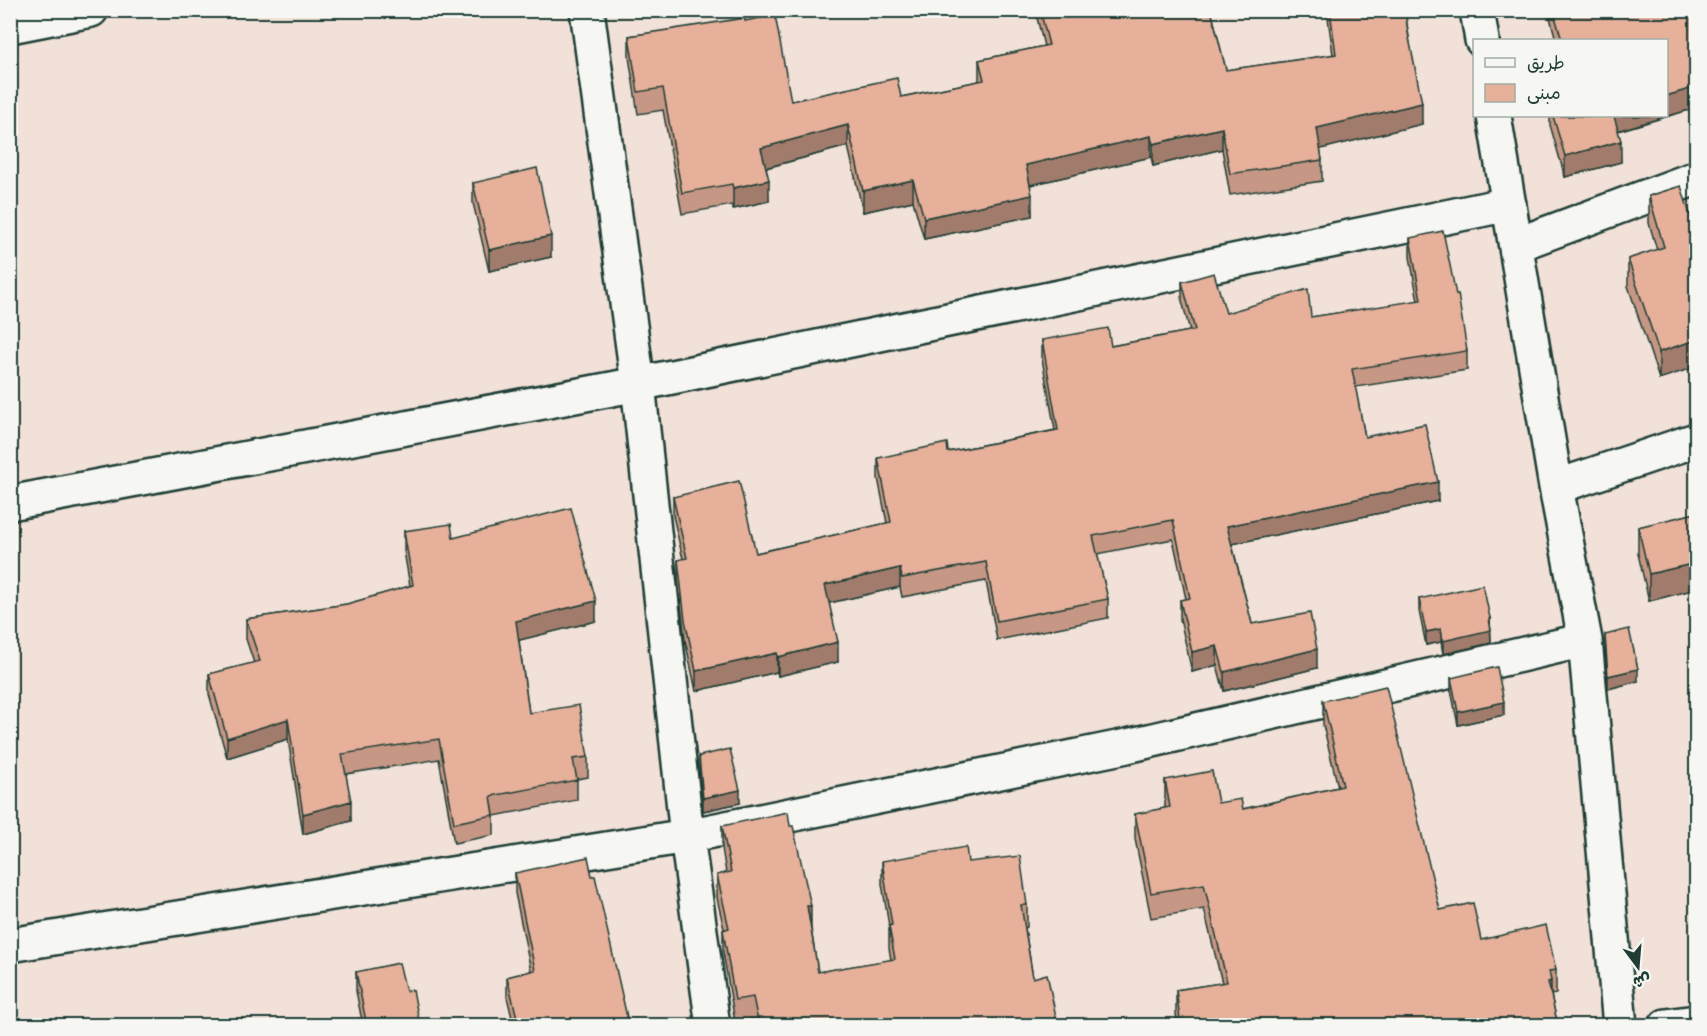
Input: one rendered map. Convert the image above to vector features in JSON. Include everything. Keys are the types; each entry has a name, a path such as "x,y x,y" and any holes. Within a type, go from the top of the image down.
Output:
{"street":[{"path":"10,26 91,10"},
{"path":"587,10 638,384 687,836 713,1026"},
{"path":"1477,10 1482,39"},
{"path":"1494,117 1556,487 1585,640 1620,1026"},
{"path":"1515,245 1696,178"},
{"path":"10,503 638,384 1509,204"},
{"path":"1556,487 1696,440"},
{"path":"10,945 687,836 1127,746 1585,640"},
{"path":"1666,1026 1696,1022"}],"building":[{"path":"1040,10 1211,10 1226,70 1336,54 1330,10 1405,10 1422,103 1317,128 1322,160 1230,174 1222,128 1153,144 1151,136 1026,165 1032,195 924,218 913,180 863,191 848,125 761,148 769,180 733,188 732,184 682,193 663,88 638,92 629,36 775,15 791,101 897,78 901,97 984,80 979,60 1049,45"},
{"path":"1553,10 1696,10 1696,87 1668,95 1668,39 1562,39"},
{"path":"1553,117 1614,117 1621,141 1565,156"},
{"path":"537,168 551,236 489,250 473,183"},
{"path":"1681,186 1696,233 1696,340 1659,352 1628,259 1664,247 1649,196"},
{"path":"1443,231 1456,295 1458,294 1467,351 1352,369 1365,437 1425,424 1438,482 1227,526 1252,624 1310,613 1317,649 1224,672 1217,646 1192,652 1180,600 1190,598 1173,520 1093,536 1108,599 997,621 986,562 902,578 900,568 825,585 838,642 778,657 777,653 696,671 685,620 678,560 687,558 673,497 739,481 756,553 891,522 878,458 947,443 948,452 1058,430 1042,340 1108,328 1111,346 1195,330 1182,282 1214,273 1226,313 1308,289 1311,317 1421,300 1410,238"},
{"path":"571,508 596,601 516,621 529,713 579,705 588,757 573,759 577,780 491,796 494,815 454,823 439,739 342,754 351,801 303,814 288,719 227,738 209,674 260,661 246,619 347,604 413,585 404,531 451,524 453,538"},
{"path":"1696,513 1696,563 1649,574 1638,527"},
{"path":"1483,585 1491,630 1443,641 1441,629 1426,632 1419,599"},
{"path":"1629,629 1638,669 1608,676 1605,635"},
{"path":"1497,667 1504,702 1458,712 1451,678"},
{"path":"1386,686 1440,910 1473,903 1481,940 1546,925 1556,970 1549,971 1551,981 1548,982 1558,1026 1181,1026 1176,990 1227,982 1204,884 1151,893 1135,814 1170,807 1165,780 1212,771 1218,803 1241,799 1243,809 1343,786 1323,701"},
{"path":"730,749 740,790 703,798 699,756"},
{"path":"788,812 811,906 807,906 818,972 895,959 882,861 966,847 968,862 1020,856 1027,905 1021,905 1033,978 1047,974 1058,1026 759,1026 753,997 735,1000 723,930 729,928 717,875 731,872 722,826"},
{"path":"588,857 592,876 595,876 629,1026 519,1026 507,977 535,970 515,873"},
{"path":"399,963 406,991 413,990 420,1026 367,1026 356,972"}]}
